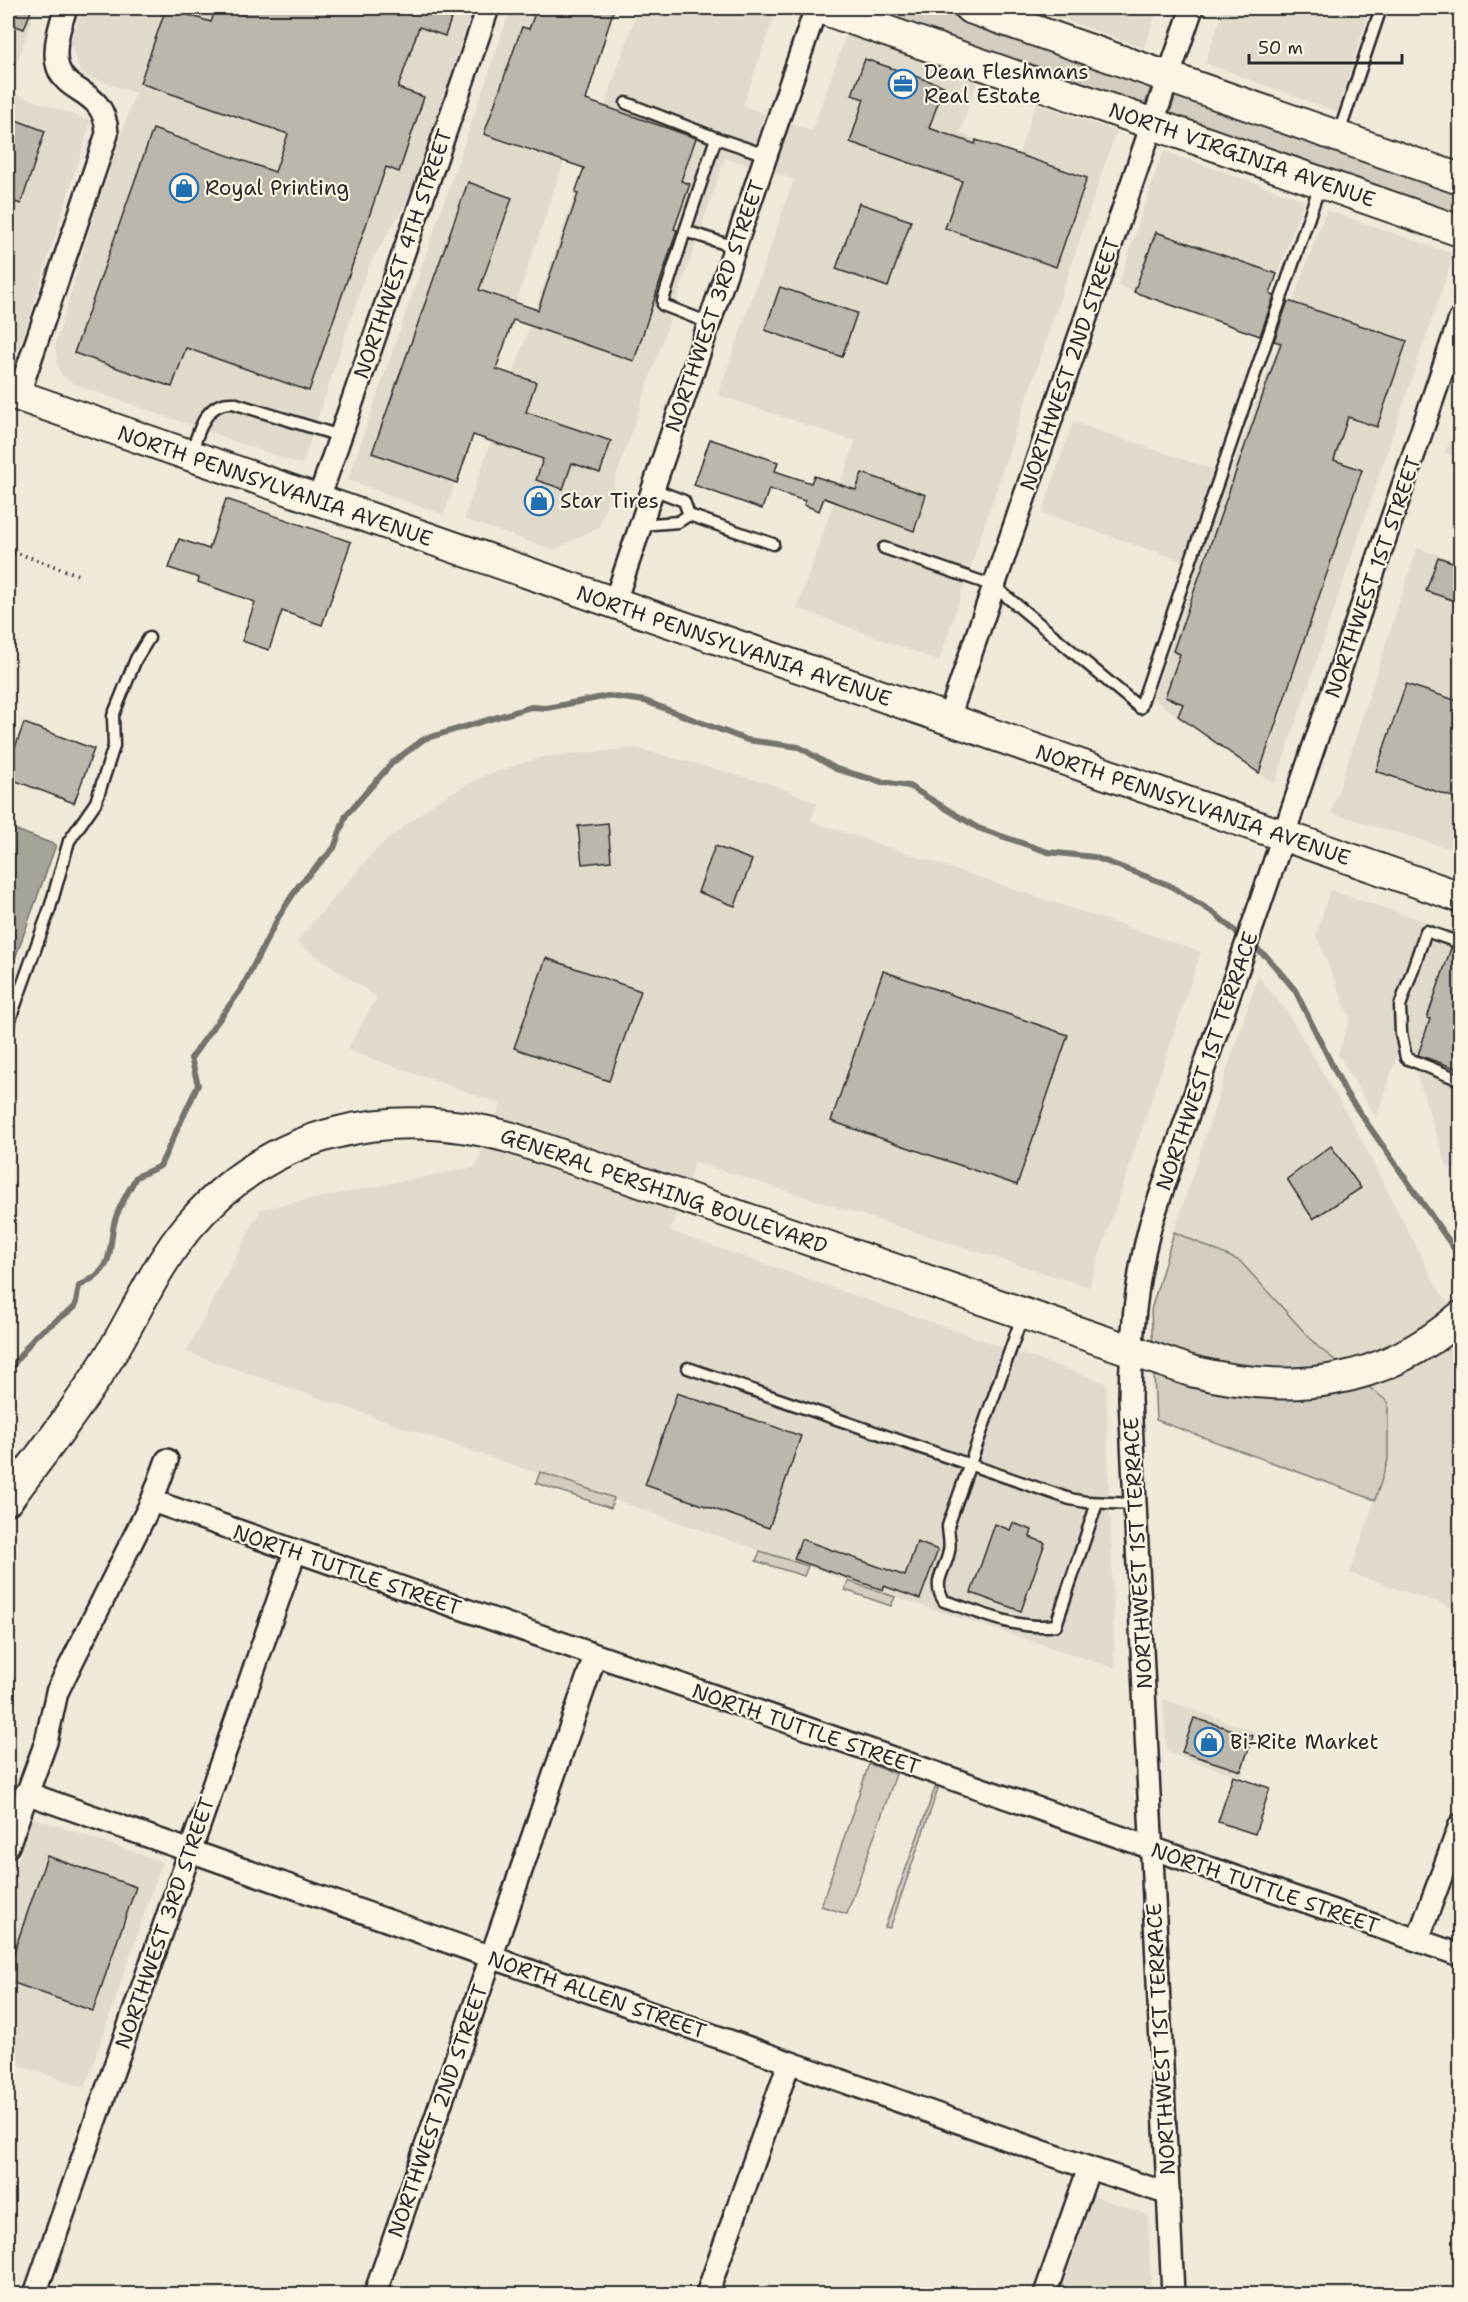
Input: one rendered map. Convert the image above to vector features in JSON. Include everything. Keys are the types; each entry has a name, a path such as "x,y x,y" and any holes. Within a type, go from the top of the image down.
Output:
{"main road":[{"name":"NORTH VIRGINIA AVENUE","path":"818,8 1461,231"},
{"path":"970,8 1461,179"},
{"name":"NORTH PENNSYLVANIA AVENUE","path":"13,394 1461,897"},
{"name":"GENERAL PERSHING BOULEVARD","path":"8,1499 106,1362 167,1256 189,1226 235,1182 265,1162 334,1132 374,1124 442,1123 477,1128 512,1138 1191,1371 1232,1381 1274,1385 1313,1384 1350,1377 1380,1366 1419,1347 1461,1317"}],"street":[{"path":"13,394 107,134 103,112 95,101 70,86 56,66 54,46 66,8"},
{"name":"NORTHWEST 4TH STREET","path":"318,501 488,8"},
{"name":"NORTHWEST 3RD STREET","path":"614,604 818,8"},
{"name":"NORTHWEST 2ND STREET","path":"948,720 1192,8"},
{"name":"NORTHWEST 1ST STREET","path":"1285,836 1461,319"},
{"name":"NORTHWEST 1ST TERRACE","path":"1173,2295 1135,1504 1131,1350 1140,1267 1151,1223 1285,836"},
{"path":"8,1846 46,1742 57,1692 152,1502 167,1460"},
{"name":"NORTH TUTTLE STREET","path":"152,1502 1152,1850 1461,1955"},
{"name":"NORTHWEST 3RD STREET","path":"35,2295 295,1552"},
{"name":"NORTHWEST 2ND STREET","path":"375,2295 595,1656"},
{"name":"NORTH ALLEN STREET","path":"26,1793 789,2063 1168,2194"},
{"path":"1418,1940 1461,1825"},
{"path":"707,2295 789,2063"},
{"path":"1045,2295 1089,2168"}],"lane":[{"path":"1337,136 1380,8"},
{"path":"626,103 766,155"},
{"path":"709,323 663,305 663,300 716,138"},
{"path":"884,548 993,586 1140,708 1322,182"},
{"path":"685,231 735,247"},
{"path":"189,456 205,418 212,408 222,402 233,403 340,436"},
{"path":"653,489 684,501 689,515"},
{"path":"640,525 678,522 689,515"},
{"path":"689,515 773,544"},
{"path":"8,1025 50,908 69,841 96,802 114,746 113,716 136,659 149,638"},
{"path":"1461,943 1426,931 1400,1006 1400,1015 1406,1058 1461,1080"},
{"path":"1023,1313 948,1526 949,1550 938,1581 938,1591 944,1600 1019,1625 1040,1627 1056,1625 1098,1503"},
{"path":"688,1368 1070,1498 1098,1503 1135,1504"}],"path":[{"path":"8,550 79,575"}],"shaded area":[{"path":"8,8 36,8 8,89"},
{"path":"82,8 473,8 408,200 369,265 302,465 74,384 62,375 58,367 55,346 89,232 135,93 81,74 70,42"},
{"path":"511,8 616,8 444,515 348,480"},
{"path":"638,8 746,8 774,17 743,106 812,131 847,33 978,78 960,133 1019,153 1036,103 1116,131 939,661 797,608 855,441 718,395 794,179 725,158 599,527 554,550 464,519"},
{"path":"849,8 942,8 1148,81 1151,87 1144,106"},
{"path":"1031,8 1158,8 1144,48"},
{"path":"1224,8 1335,8 1367,18 1337,112 1205,63"},
{"path":"8,91 91,121 20,347 8,352"},
{"path":"1176,94 1460,189 1460,220 1169,115"},
{"path":"1163,151 1304,200 1256,334 1118,286"},
{"path":"1326,210 1454,254 1275,784 1153,699 1198,566 1042,513 1073,422 1230,475"},
{"path":"1460,418 1460,458 1445,453"},
{"path":"1417,548 1460,562 1460,831 1454,850 1331,813"},
{"path":"637,748 774,785 817,803 811,821 1201,952 1089,1287 695,1162 670,1231 1106,1383 1115,1668 895,1597 186,1352 261,1209 475,1167 501,1104 347,1050 377,997 296,942 379,846 437,801 481,777 541,757"},
{"path":"8,827 56,845 8,978"},
{"path":"1330,890 1460,933 1460,1170 1447,1167 1404,1035 1376,1118 1338,1054 1350,1018 1316,935"},
{"path":"1258,976 1287,1012 1352,1122 1436,1285 1460,1320 1460,1610 1350,1573 1388,1460 1388,1402 1317,1346 1240,1261 1174,1232"},
{"path":"1174,1232 1240,1261 1317,1346 1388,1402 1388,1460 1375,1500 1156,1420 1151,1310"},
{"path":"540,1472 614,1498 611,1508 536,1483"},
{"path":"760,1551 808,1566 804,1576 756,1561"},
{"path":"848,1581 895,1597 891,1606 845,1590"},
{"name":"Bi-Rite Market","path":"1163,1699 1256,1732 1241,1777 1167,1752"},
{"path":"869,1764 896,1774 847,1914 821,1906"},
{"path":"935,1788 938,1789 890,1928 885,1927"},
{"path":"32,1817 162,1862 85,2088 8,2061 8,1888"},
{"path":"1094,2196 1148,2215 1151,2294 1060,2294"}],"building":[{"path":"8,8 32,8 24,29 8,23"},
{"path":"166,8 211,22 216,8 455,8 445,36 419,27 398,88 424,97 399,172 386,167 309,391 186,348 172,387 74,353 153,129 275,172 288,134 140,83"},
{"path":"537,8 614,8 586,100 696,138 681,181 690,184 634,361 513,320 496,369 536,382 526,412 611,441 600,473 572,463 563,489 536,480 543,459 473,435 457,483 372,453 468,182 512,198 479,290 538,310 578,194 575,193 584,168 484,134 522,27 529,29"},
{"path":"865,59 944,86 929,128 975,144 976,140 1087,178 1056,267 945,228 962,181 850,142 864,99 852,95"},
{"path":"8,117 45,131 21,204 8,200"},
{"path":"859,203 911,221 888,287 836,269"},
{"path":"1156,232 1277,274 1270,294 1274,296 1260,336 1134,292"},
{"path":"780,287 857,313 842,357 765,330"},
{"path":"1288,301 1407,341 1377,427 1348,417 1334,460 1362,470 1259,773 1178,716 1183,704 1165,697 1180,654 1173,651 1281,343 1274,341"},
{"path":"710,439 778,462 775,471 811,483 814,476 856,490 862,473 926,495 914,531 824,498 819,511 804,505 805,501 769,489 762,509 694,485"},
{"path":"226,499 351,542 322,625 282,611 269,650 242,641 255,602 198,582 199,578 169,568 179,539 209,549"},
{"path":"1438,557 1461,565 1461,603 1426,591"},
{"path":"1406,684 1461,702 1461,800 1376,771"},
{"path":"24,723 94,749 74,803 8,778 8,767"},
{"path":"608,823 611,861 582,864 578,826"},
{"path":"715,846 752,860 735,906 698,892"},
{"path":"1451,948 1461,950 1461,1070 1418,1055 1430,1019 1427,1018"},
{"path":"546,958 641,991 609,1081 514,1048"},
{"path":"883,971 1068,1035 1017,1185 831,1121"},
{"path":"1331,1146 1361,1188 1313,1219 1287,1179"},
{"path":"677,1393 801,1436 769,1528 645,1485"},
{"path":"1013,1523 1032,1530 1030,1537 1045,1543 1021,1611 971,1593 995,1524 1010,1530"},
{"path":"801,1539 905,1576 917,1542 938,1550 920,1599 884,1586 883,1590 794,1559"},
{"path":"1194,1718 1253,1736 1241,1771 1182,1752"},
{"path":"1233,1776 1270,1788 1255,1834 1218,1822"},
{"path":"47,1856 136,1887 93,2011 8,1981 8,1969"}],"waterway":[{"path":"8,1372 35,1336 75,1307 79,1286 99,1274 104,1267 116,1218 124,1200 136,1177 160,1166 198,1085 191,1058 242,988 279,916 299,885 334,848 346,815 393,762 424,739 531,707 547,708 608,696 645,701 747,740 799,747 836,769 882,782 909,786 978,828 1048,852 1094,857 1169,885 1214,913 1244,939"},
{"path":"1251,945 1267,957 1295,990 1346,1093 1460,1257"}],"place":[{"name":"Dean Fleshmans Real Estate","path":"903,84"},
{"name":"Royal Printing","path":"184,188"},
{"name":"Star Tires","path":"539,501"},
{"name":"Bi-Rite Market","path":"1209,1742"}]}
